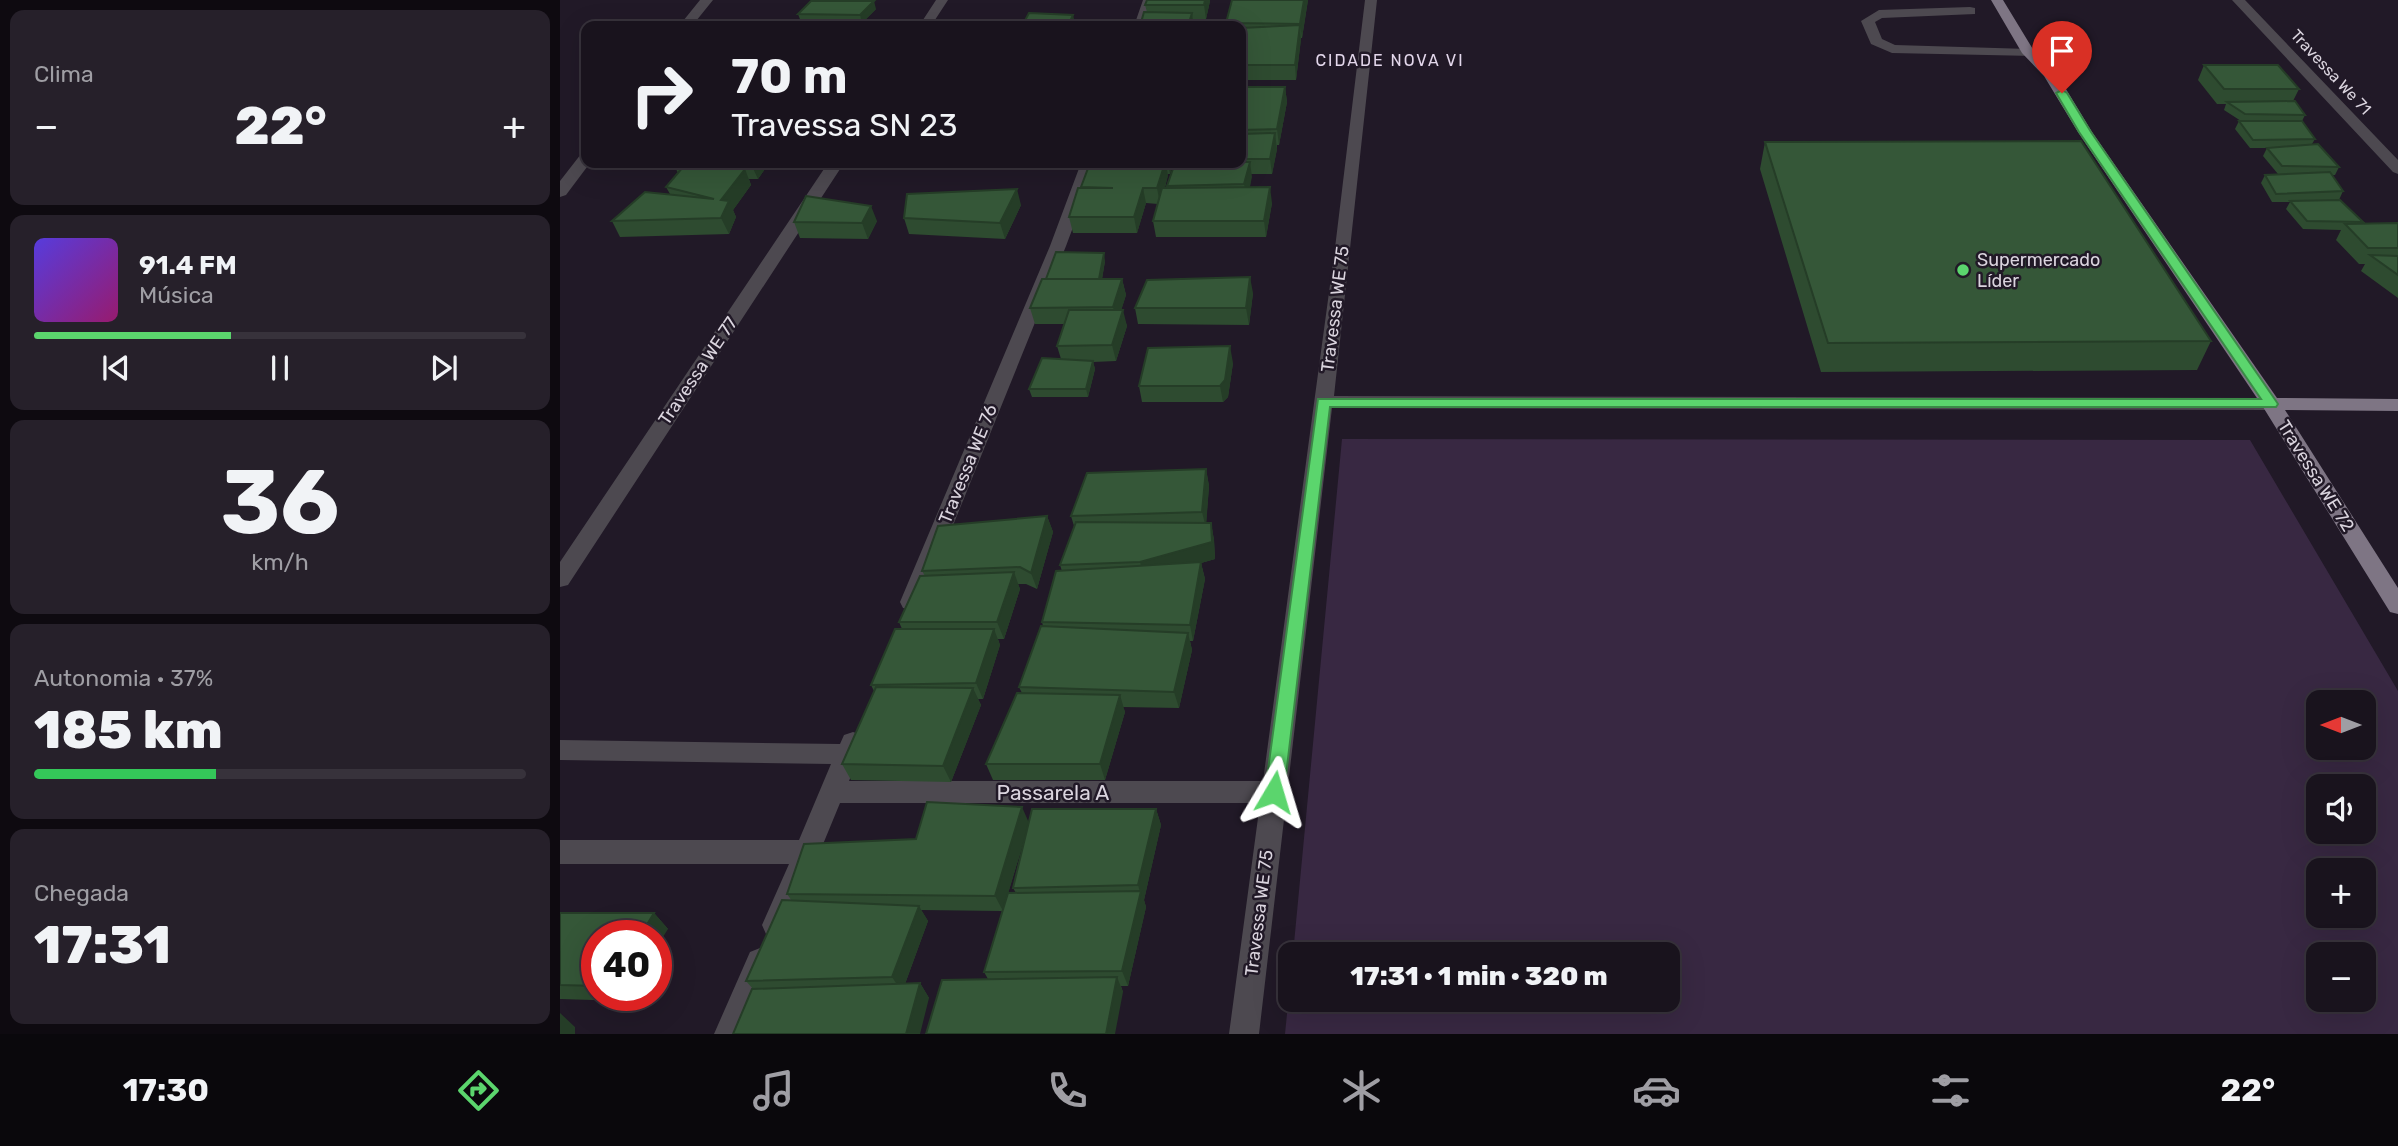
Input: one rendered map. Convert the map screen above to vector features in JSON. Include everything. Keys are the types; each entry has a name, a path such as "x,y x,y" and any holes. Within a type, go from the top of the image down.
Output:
{"main road":[{"name":"Travessa WE 72","path":"1997,0 2029,53 2050,74 2085,132 2271,404 2398,606"},
{"path":"2271,404 2398,405"}],"street":[{"path":"689,21 707,0"},
{"path":"928,21 942,0"},
{"path":"1142,21 1150,0"},
{"name":"Travessa WE 75","path":"1244,1034 1350,196 1371,0"},
{"name":"Travessa We 71","path":"2238,0 2398,169"},
{"path":"1970,11 1879,14 1868,21 1876,41 1892,49 2029,53"},
{"path":"560,192 581,164"},
{"name":"Travessa WE 77","path":"560,579 833,168"},
{"name":"Travessa WE 76","path":"901,627 1058,246 1087,168"},
{"path":"1323,402 2271,404"},
{"path":"729,1034 864,716"},
{"path":"560,750 848,754"},
{"name":"Passarela A","path":"832,792 1274,792"},
{"path":"560,852 808,852"}],"shaded area":[{"path":"1342,439 2250,440 2398,691 2398,1034 1285,1034 1287,1012 1680,1012 1680,942 1294,942"}],"building":[{"path":"1147,0 1205,0 1204,5 1145,5"},
{"path":"1232,0 1304,0 1300,24 1227,21"},
{"path":"811,1 874,1 860,15 798,14"},
{"path":"1144,12 1192,13 1190,21 1141,21"},
{"path":"1029,13 1073,15 1070,21 1025,21"},
{"path":"1300,25 1295,65 1246,65 1246,28"},
{"path":"2204,65 2278,65 2299,89 2224,89"},
{"path":"1246,87 1285,87 1277,129 1246,130"},
{"path":"2295,101 2305,115 2245,114 2227,102"},
{"path":"2239,121 2302,121 2315,139 2253,140"},
{"path":"1275,133 1270,159 1246,159 1246,134"},
{"name":"Supermercado Líder","path":"2081,141 2211,341 1828,343 1765,142"},
{"path":"2318,144 2339,167 2282,166 2267,148"},
{"path":"1246,162 1250,162 1244,184 1167,186 1173,168 1246,168"},
{"path":"682,168 745,169 721,200 729,201 721,218 612,221 645,192 714,199 666,187"},
{"path":"1088,168 1163,168 1157,188 1143,188 1134,217 1069,217 1078,188 1113,188 1081,187"},
{"path":"2330,172 2343,191 2276,194 2265,175"},
{"path":"1270,187 1264,221 1153,221 1162,188"},
{"path":"1017,189 1000,223 904,218 907,194"},
{"path":"806,196 871,206 862,223 794,222"},
{"path":"2340,200 2363,222 2307,221 2290,201"},
{"path":"2398,223 2398,248 2368,248 2345,224"},
{"path":"1056,252 1104,253 1099,279 1046,279"},
{"path":"2370,255 2398,256 2398,275"},
{"path":"1250,277 1246,308 1135,308 1147,280"},
{"path":"1042,279 1122,279 1113,307 1030,308"},
{"path":"1069,310 1123,310 1112,345 1057,346"},
{"path":"1230,346 1225,380 1220,386 1139,386 1148,348"},
{"path":"1042,358 1093,361 1086,389 1029,389"},
{"path":"1206,469 1202,512 1071,516 1087,473"},
{"path":"1047,516 1031,573 1020,567 922,571 938,526"},
{"path":"1076,522 1211,523 1212,542 1140,562 1060,565"},
{"path":"1201,562 1190,625 1042,622 1056,571"},
{"path":"1014,572 997,622 899,622 920,576"},
{"path":"1041,626 1188,633 1174,692 1019,687"},
{"path":"895,629 994,629 976,683 871,685"},
{"path":"876,687 973,688 943,766 842,764"},
{"path":"1017,693 1120,695 1100,764 986,764"},
{"path":"927,802 1022,807 995,896 787,894 804,844 916,839"},
{"path":"1032,809 1156,809 1138,885 1013,888"},
{"path":"1141,891 1122,971 984,972 1008,893"},
{"path":"782,900 919,906 892,977 746,981"},
{"path":"560,913 654,913 650,920 581,920 581,986 560,985"},
{"path":"1117,977 1106,1034 926,1034 942,980"},
{"path":"920,983 906,1034 733,1034 752,989"}],"place":[{"name":"Supermercado Líder","path":"1963,270"}],"district":[{"name":"CIDADE NOVA VI","path":"1390,60"}],"route":[{"path":"1274,792 1323,402 2271,404 2085,132 2062,93"}]}
